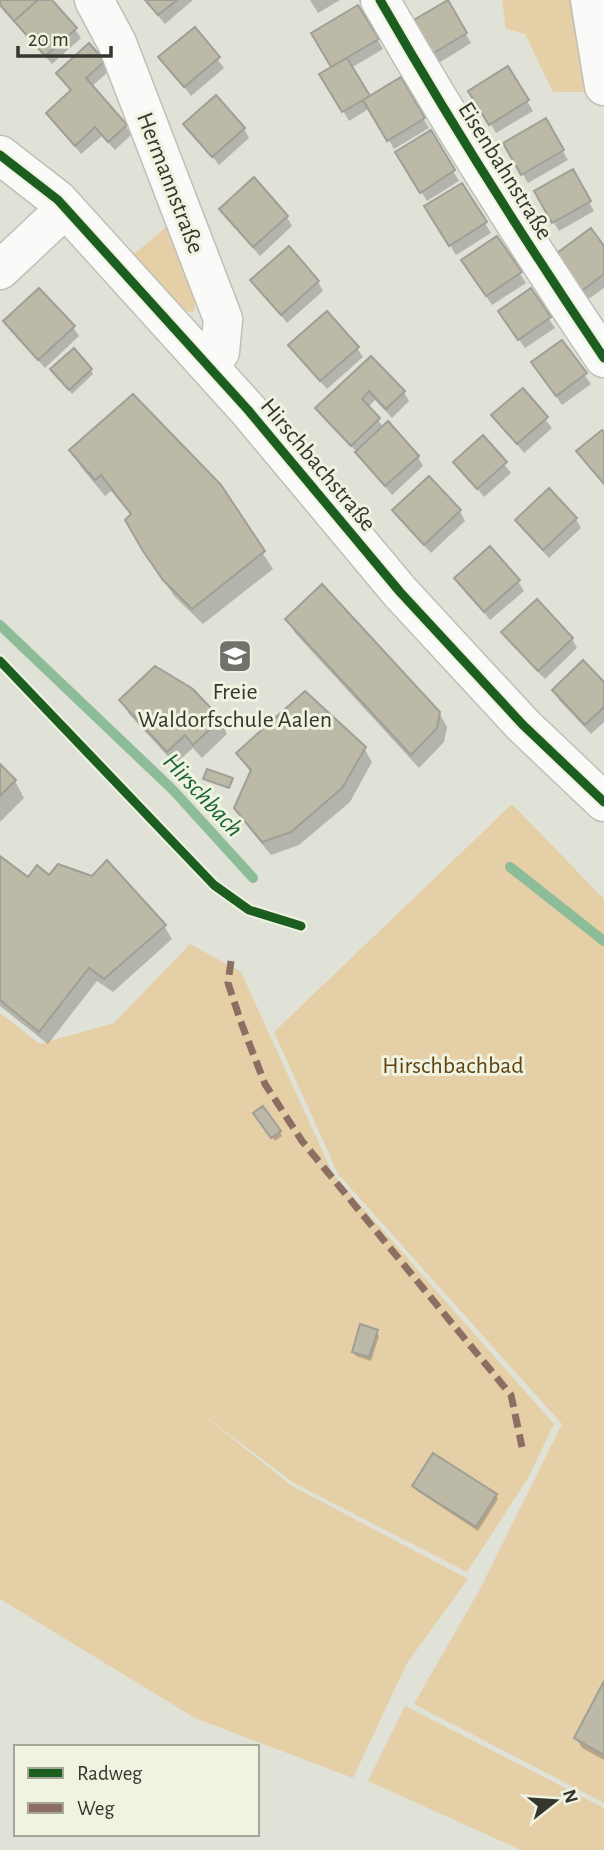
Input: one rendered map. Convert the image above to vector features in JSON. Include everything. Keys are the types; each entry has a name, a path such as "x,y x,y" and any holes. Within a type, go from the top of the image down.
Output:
{"street":[{"name":"Hermannstraße","path":"94,0 117,43 223,319 220,352 209,368"},
{"name":"Eisenbahnstraße","path":"380,0 467,149 604,358"},
{"path":"590,0 604,86"},
{"name":"Hirschbachstraße","path":"0,155 58,200 209,368 400,592 523,725 604,802"},
{"path":"0,270 65,209"}],"green space":[{"path":"502,0 590,0 604,92 553,92 525,34 506,29"},
{"path":"171,223 196,291 194,312 179,311 133,255"},
{"name":"Hirschbachbad","path":"512,804 604,899 604,1803 414,1704 480,1589 562,1424 338,1174 274,1032"},
{"path":"190,944 241,972 333,1174 554,1424 528,1478 467,1572 294,1483 197,1410 292,1486 468,1579 407,1663 353,1778 195,1718 0,1599 0,1013 40,1044 114,1023"},
{"path":"405,1706 604,1808 604,1850 521,1850 368,1781"}],"building":[{"path":"0,0 38,0 14,21 0,5"},
{"path":"38,0 52,0 77,28 45,56 14,21"},
{"path":"145,0 177,0 158,15"},
{"path":"448,0 467,33 432,54 412,21"},
{"path":"358,5 379,39 331,67 311,33"},
{"path":"195,27 220,57 184,87 158,57"},
{"path":"89,43 105,61 86,78 127,125 108,142 95,127 75,146 46,113 71,90 56,73"},
{"path":"347,58 370,96 342,112 319,74"},
{"path":"508,66 529,100 489,125 468,91"},
{"path":"401,77 425,118 387,141 363,100"},
{"path":"216,95 245,128 212,157 183,124"},
{"path":"546,118 564,150 521,175 503,143"},
{"path":"431,130 455,170 420,193 395,152"},
{"path":"573,169 591,201 552,223 534,191"},
{"path":"254,177 288,216 253,247 219,209"},
{"path":"462,183 487,222 449,246 424,206"},
{"path":"591,228 604,246 604,274 580,292 553,256"},
{"path":"497,236 522,272 486,296 461,260"},
{"path":"289,246 319,281 281,315 250,280"},
{"path":"39,288 75,326 38,360 3,321"},
{"path":"531,288 551,317 518,340 498,311"},
{"path":"327,311 359,347 320,381 288,345"},
{"path":"562,340 587,373 556,396 531,362"},
{"path":"74,348 92,369 69,390 50,369"},
{"path":"371,356 405,391 386,409 369,391 362,399 380,418 351,446 315,408"},
{"path":"523,388 548,417 517,444 491,415"},
{"path":"133,394 221,485 265,551 192,609 163,580 143,551 125,520 131,514 101,475 95,480 69,450"},
{"path":"388,421 419,456 385,486 355,452"},
{"path":"602,430 604,432 604,484 576,451"},
{"path":"483,435 507,462 477,489 453,462"},
{"path":"429,476 461,510 424,545 392,510"},
{"path":"549,488 577,518 543,550 515,520"},
{"path":"490,546 520,580 484,612 454,578"},
{"path":"322,584 440,712 437,728 411,755 285,619"},
{"path":"537,599 573,638 538,671 501,632"},
{"path":"583,660 604,682 604,707 585,725 552,690"},
{"path":"155,666 193,689 221,719 193,745 185,735 167,752 119,700"},
{"path":"305,691 366,747 342,788 291,832 262,842 234,808 251,770 236,753"},
{"path":"0,764 16,780 0,796"},
{"path":"207,769 233,778 229,788 203,779"},
{"path":"0,856 28,877 37,865 49,875 58,864 92,876 107,860 166,925 104,979 89,968 39,1032 0,1000"},
{"path":"263,1106 281,1131 271,1138 253,1113"},
{"path":"360,1324 378,1330 369,1357 352,1352"},
{"path":"433,1453 497,1494 476,1527 412,1486"},
{"path":"604,1681 604,1755 574,1738"}],"waterway":[{"name":"Hirschbach","path":"0,625 173,790 253,878"},
{"name":"Hirschbach","path":"510,867 604,941"}],"marked path":[{"path":"231,961 228,983 265,1084 302,1141 511,1395 522,1447"}],"cycle path":[{"path":"380,0 489,181 604,358"},
{"path":"0,155 58,200 248,410 400,592 523,725 604,802"},
{"path":"0,661 214,885 249,910 301,926"}],"place":[{"name":"Freie Waldorfschule Aalen","path":"235,656"}]}
